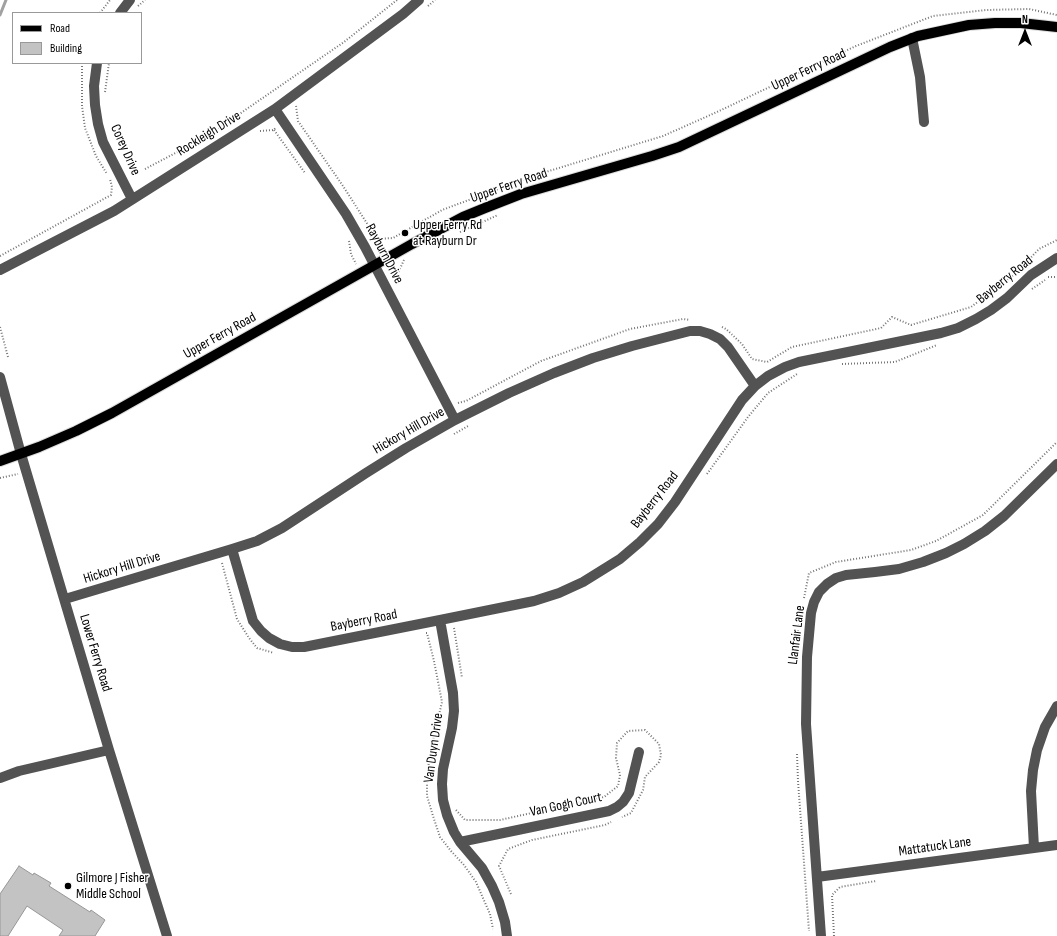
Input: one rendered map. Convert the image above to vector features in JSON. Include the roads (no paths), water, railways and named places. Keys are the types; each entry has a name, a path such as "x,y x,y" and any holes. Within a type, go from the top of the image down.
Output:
{"main road":[{"name":"Upper Ferry Road","path":"0,461 76,431 112,413 431,234 486,208 521,194 679,147 912,38 969,25 995,23 1021,23 1057,27"}],"street":[{"path":"121,12 130,0"},
{"name":"Rockleigh Drive","path":"0,270 114,211 276,109 403,14 419,0"},
{"path":"912,38 920,77 924,122"},
{"name":"Corey Drive","path":"98,64 94,86 98,124 103,142 132,199"},
{"name":"Rayburn Drive","path":"276,109 346,214 375,265 455,420"},
{"name":"Bayberry Road","path":"232,549 253,621 265,634 280,644 292,647 304,647 534,601 559,593 583,582 620,559 658,524 675,502 742,400 768,376 785,367 799,362 941,333 958,328 991,310 1007,298 1032,275 1057,258"},
{"name":"Hickory Hill Drive","path":"64,599 232,549 257,540 282,528 372,469 455,420 554,373 592,358 690,331 700,331 710,334 720,340 728,348 756,386"},
{"name":"Lower Ferry Road","path":"0,377 21,454 109,750 167,936"},
{"name":"Llanfair Lane","path":"821,936 806,724 807,657 811,613 819,592 836,578 846,575 899,569 923,562 964,544 984,532 1004,516 1057,464"},
{"name":"Van Duyn Drive","path":"440,620 453,693 454,711 452,728 443,769 443,800 447,815 460,842 482,868 492,886 499,902 505,922 507,936"},
{"path":"1034,848 1031,791 1033,770 1037,750 1045,727 1057,706"},
{"path":"0,778 19,771 109,750"},
{"name":"Van Gogh Court","path":"460,842 613,809 623,802 629,793 639,752"},
{"path":"0,786 19,771"},
{"name":"Mattatuck Lane","path":"817,877 1057,845"}],"waterway":[{"path":"0,15 6,0"}],"place":[{"name":"Upper Ferry Rd at Rayburn Dr","path":"405,233"},
{"name":"Gilmore J Fisher Middle School","path":"68,886"}]}
